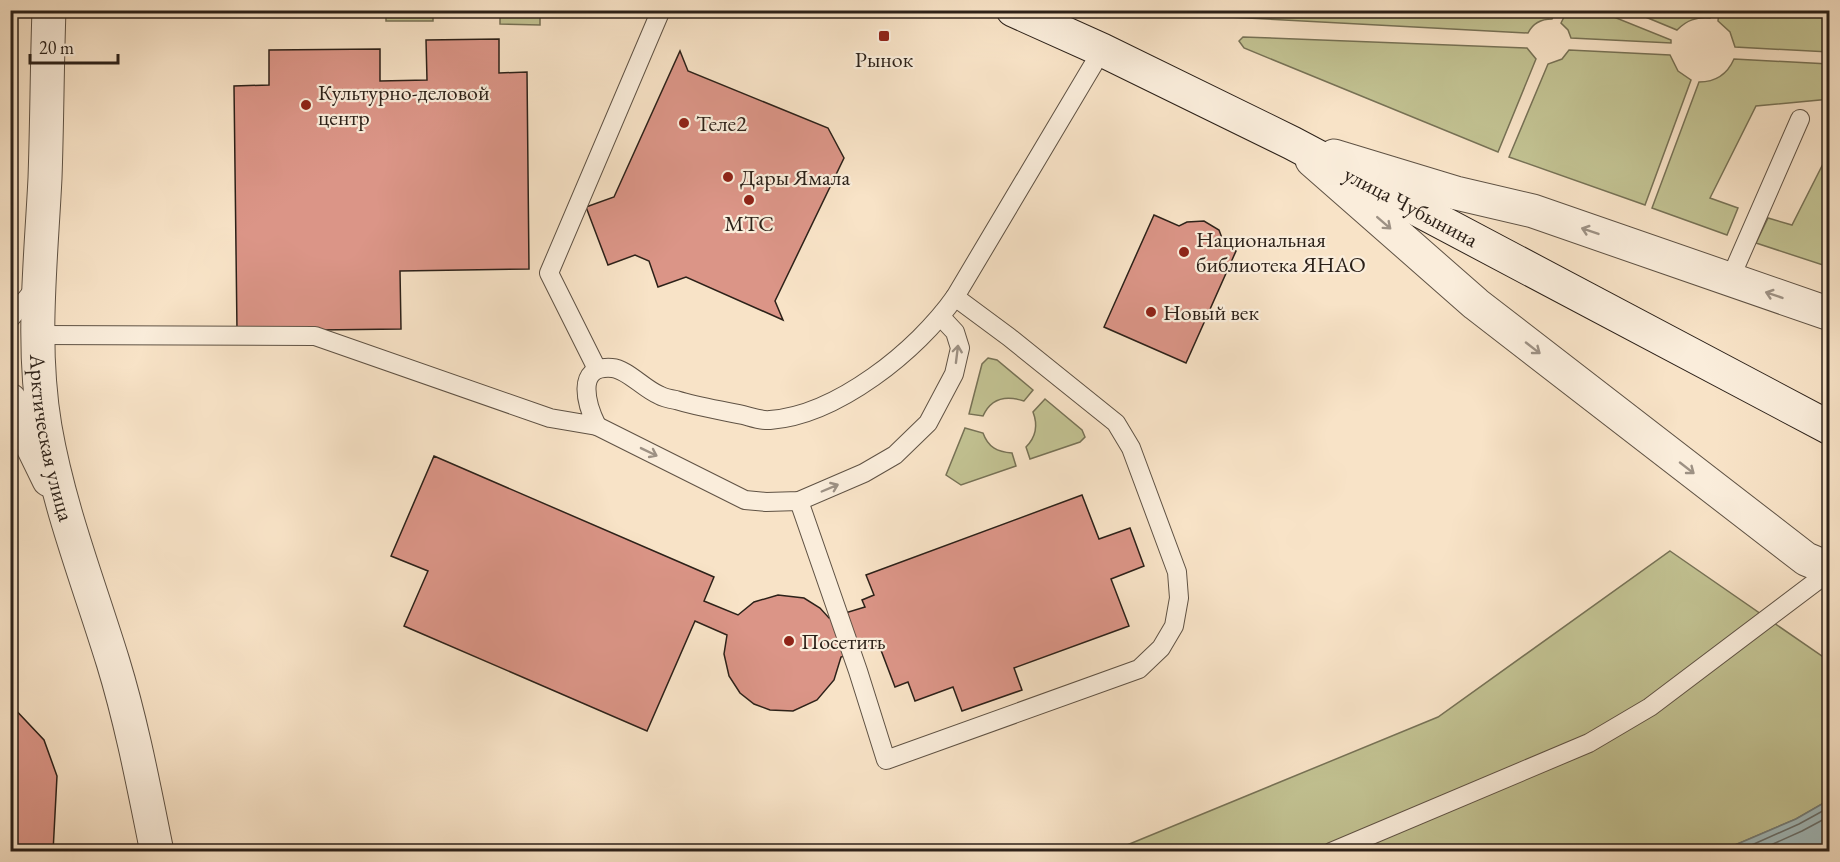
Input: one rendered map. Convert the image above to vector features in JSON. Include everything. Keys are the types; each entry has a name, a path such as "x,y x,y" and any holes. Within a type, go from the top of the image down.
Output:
{"street":[{"name":"Арктическая улица","path":"49,10 45,177 39,283 40,385 45,424 54,473 68,523 110,652 132,731 157,852"},
{"name":"улица Чубынина","path":"1013,10 1102,50 1292,143 1817,421"},
{"path":"1292,143 1456,193 1533,211 1830,314"},
{"path":"1292,143 1476,304 1806,559 1830,570"},
{"path":"10,400 35,447 68,523"}],"lane":[{"path":"597,369 549,273 661,10"},
{"path":"597,426 589,410 586,386 597,369 621,370 659,395 681,402 768,420 830,404 888,366 941,317 955,297 1102,50"},
{"path":"1730,279 1800,119"},
{"path":"10,319 39,283"},
{"path":"799,501 886,760 1139,669 1161,648 1174,626 1179,597 1178,572 1131,448 1116,423 955,297"},
{"path":"39,335 315,336 550,418 597,426 745,500 766,502 799,501 864,473 895,455 928,423 954,374 960,348 955,332 941,317"},
{"path":"1331,852 1589,743 1650,707 1830,570"}],"green space":[{"path":"1212,10 1556,11 1552,19 1538,22 1528,33 1209,16"},
{"path":"1711,10 1710,18 1692,20 1677,30 1631,11"},
{"path":"386,11 433,11 433,21 386,21"},
{"path":"500,11 540,11 540,25 500,24"},
{"path":"1567,11 1599,11 1671,40 1671,43 1571,38 1568,30 1561,23"},
{"path":"1719,11 1829,11 1829,52 1735,47 1730,32 1718,21"},
{"path":"1243,37 1527,48 1536,59 1498,152 1244,48 1239,41"},
{"path":"1569,50 1670,55 1678,71 1691,80 1645,205 1509,157 1548,64 1562,59"},
{"path":"1734,59 1829,64 1830,99 1756,106 1710,198 1738,208 1727,235 1652,208 1699,82 1711,81 1720,76"},
{"path":"1829,152 1829,267 1756,243 1768,218 1792,225"},
{"path":"988,358 997,360 1033,390 1024,401 1005,398 990,405 983,416 969,414 982,364"},
{"path":"1045,399 1082,430 1085,437 1080,442 1030,459 1026,447 1035,431 1033,412"},
{"path":"965,428 983,433 990,445 998,450 1012,453 1016,466 961,485 946,475"},
{"path":"1670,551 1829,661 1829,800 1796,819 1721,851 1110,852 1438,717"}],"water":[{"path":"1829,800 1829,851 1721,851 1796,819"}],"building":[{"path":"499,39 499,73 527,72 529,269 400,271 401,329 237,331 234,86 269,85 269,50 380,49 380,81 427,80 426,40"},
{"name":"Дары Ямала","path":"680,51 688,71 828,128 844,158 775,301 783,320 686,277 658,287 649,261 635,255 608,265 586,207 614,197"},
{"path":"1154,215 1179,226 1187,222 1204,221 1219,230 1225,246 1236,251 1186,363 1104,327"},
{"path":"434,456 714,577 704,601 738,615 754,602 778,595 804,598 820,608 829,618 865,607 862,600 874,595 866,575 1082,495 1099,539 1130,528 1144,566 1111,579 1129,626 1014,668 1022,690 962,711 953,687 915,701 908,682 895,687 879,645 841,657 834,680 817,700 793,711 770,710 754,704 740,693 729,676 724,654 727,635 695,621 647,731 404,626 428,571 391,556"},
{"path":"10,704 44,740 57,776 53,852 10,852"}],"place":[{"name":"Рынок","path":"884,36"},
{"name":"Культурно-деловой центр","path":"306,105"},
{"name":"Теле2","path":"684,123"},
{"name":"Дары Ямала","path":"728,177"},
{"name":"МТС","path":"749,200"},
{"name":"Национальная библиотека ЯНАО","path":"1184,252"},
{"name":"Новый век","path":"1151,312"},
{"name":"Посетить","path":"789,641"}]}
